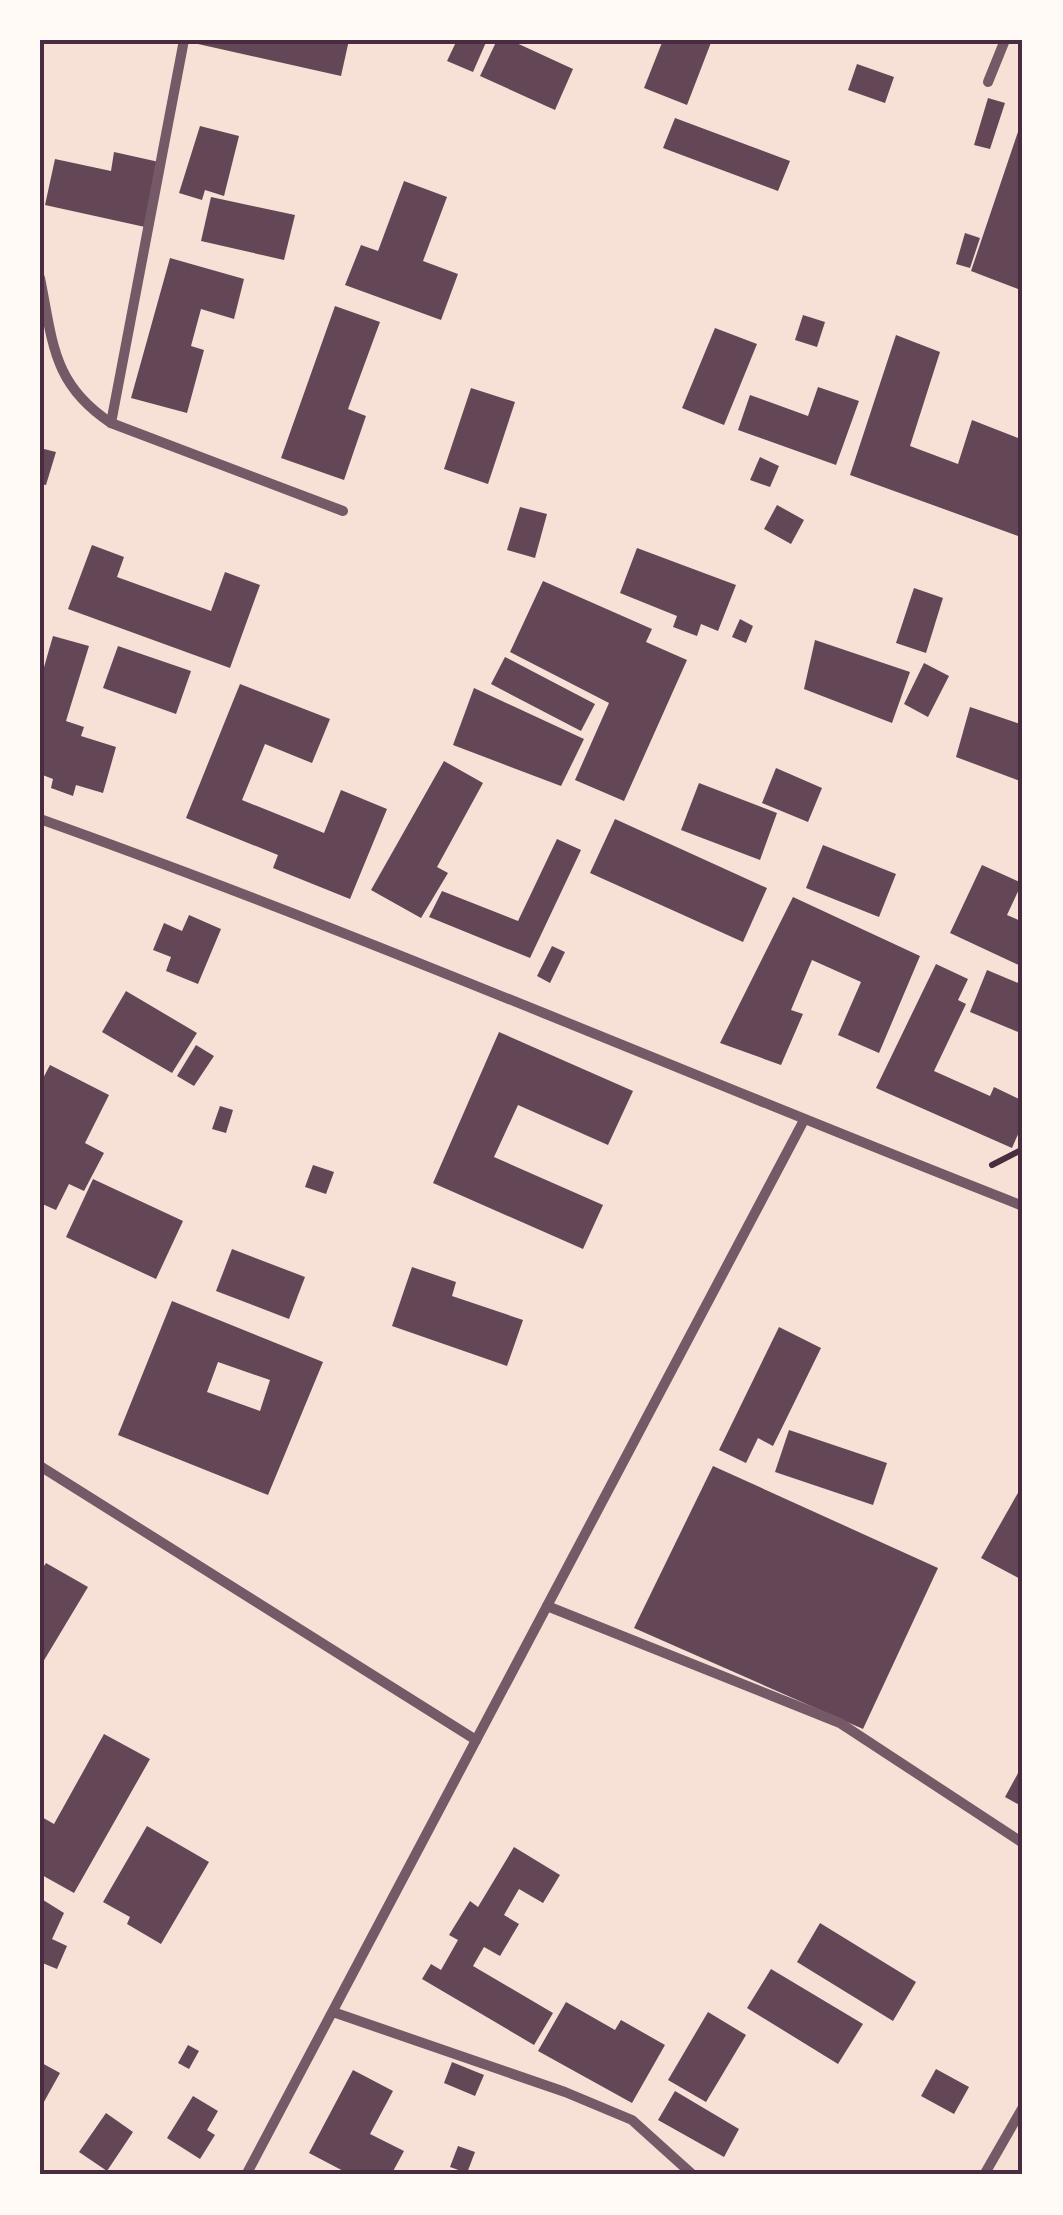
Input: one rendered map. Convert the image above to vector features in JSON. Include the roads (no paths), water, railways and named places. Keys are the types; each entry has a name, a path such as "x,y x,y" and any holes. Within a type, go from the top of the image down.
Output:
{"street":[{"path":"111,423 184,40"},
{"path":"988,82 1005,40"},
{"path":"40,278 58,367 82,404 111,423 343,510"},
{"path":"40,819 243,891 803,1122 1023,1206"},
{"path":"246,2175 803,1122"},
{"path":"40,1466 476,1740"},
{"path":"547,1606 840,1724 1023,1842"},
{"path":"334,2012 565,2092 632,2120 693,2175"},
{"path":"984,2175 1023,2107"}]}
